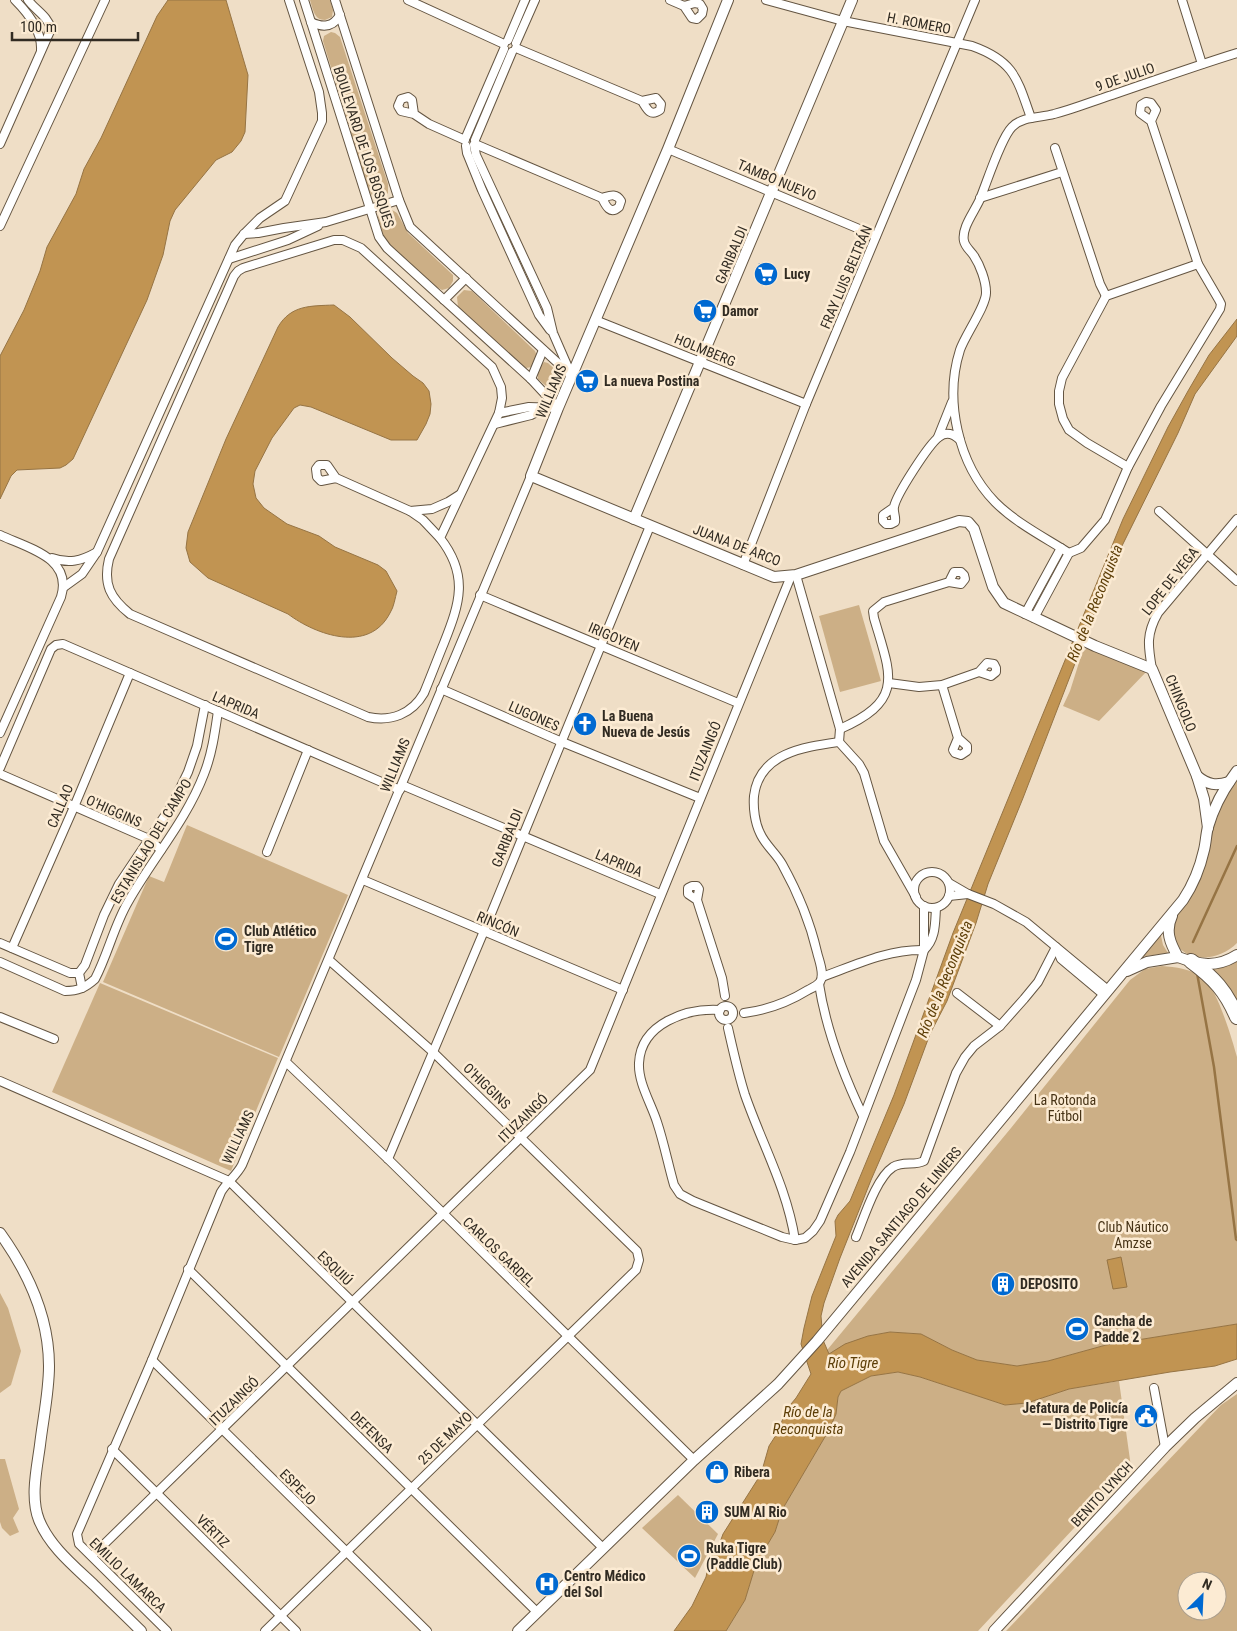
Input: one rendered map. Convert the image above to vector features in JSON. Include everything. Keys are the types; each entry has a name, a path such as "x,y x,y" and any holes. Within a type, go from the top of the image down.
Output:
{"highway":[{"path":"1184,959 1218,984 1225,993 1237,1017"}],"street":[{"path":"0,226 105,0"},
{"path":"64,587 82,574 104,538 235,245 260,218 285,201 322,121 318,92 289,0"},
{"name":"BOULEVARD DE LOS BOSQUES","path":"304,0 379,237 387,248 531,378 558,408"},
{"name":"BOULEVARD DE LOS BOSQUES","path":"335,0 398,200 410,227 572,376"},
{"path":"408,0 510,46 642,101"},
{"path":"525,0 510,46 470,142 547,308 553,334 572,376"},
{"path":"510,46 535,0"},
{"path":"670,0 684,6"},
{"name":"WILLIAMS","path":"77,1534 152,1360 221,1192 242,1165 286,1062 558,408 668,149 728,0"},
{"name":"H. ROMERO","path":"766,0 843,21 984,50 994,55 1010,69 1018,80 1031,118"},
{"name":"GARIBALDI","path":"634,519 852,0"},
{"name":"FRAY LUIS BELTRÁN","path":"742,565 806,404 976,0"},
{"path":"1182,0 1202,64"},
{"path":"21,1 37,31 40,52"},
{"path":"0,144 49,35 50,26 44,17 21,1"},
{"path":"312,22 318,26 328,26 333,24 340,15"},
{"name":"9 DE JULIO","path":"980,198 1008,132 1020,120 1055,114 1237,53"},
{"path":"414,114 429,124 602,198"},
{"path":"1029,616 1069,554 1081,548 1105,520 1128,467 1160,406 1220,309 1219,300 1198,264 1152,121"},
{"path":"1055,148 1100,284 1106,296"},
{"name":"TAMBO NUEVO","path":"668,149 876,236"},
{"path":"893,508 900,491 938,437 950,408 960,351 987,294 986,286 975,258 965,244 964,238 964,231 980,198 1062,172"},
{"path":"244,234 326,222 398,200"},
{"path":"229,259 288,240 326,222"},
{"path":"336,478 410,512 432,529 440,538 450,551 455,563 458,578 457,607 424,693 419,703 408,712 389,718 368,717 130,614 113,597 106,582 106,570 109,559 234,276 243,268 334,240 343,240 361,248 492,367 501,387 502,398 495,424 440,538"},
{"path":"1128,467 1087,443 1070,430 1063,419 1059,404 1062,378 1106,296 1198,264"},
{"path":"444,300 466,278"},
{"name":"HOLMBERG","path":"595,320 806,404"},
{"path":"531,378 543,350"},
{"path":"954,392 954,410 960,440 970,466 981,484 994,501 1009,514 1069,554"},
{"path":"499,413 529,406 558,408"},
{"path":"495,424 531,415 544,408"},
{"path":"938,437 950,434 960,440"},
{"name":"JUANA DE ARCO","path":"531,476 774,577 794,575 959,521 968,522 974,528 998,597 1010,607 1029,616"},
{"path":"410,512 432,509 460,495"},
{"path":"1159,511 1237,581"},
{"name":"LOPE DE VEGA","path":"1152,669 1148,646 1152,623 1158,613 1237,519"},
{"name":"GARIBALDI","path":"388,1159 484,931 650,526"},
{"path":"0,535 47,557 69,562 84,559 97,552"},
{"path":"1029,616 1061,548"},
{"path":"0,734 64,587 58,566 47,557"},
{"path":"794,575 840,729 839,742 859,764 864,773 884,841 916,897 924,906 936,908 946,901 949,896 949,884"},
{"name":"ITUZAINGÓ","path":"92,1556 590,1070 738,702 794,575"},
{"path":"840,729 867,715 883,699 889,683 873,611 884,602 949,582"},
{"name":"IRIGOYEN","path":"480,595 738,702"},
{"name":"CHINGOLO","path":"1029,616 1152,669 1197,776 1204,799 1208,828"},
{"name":"LAPRIDA","path":"0,768 51,649 56,645 63,644 308,750 523,835 660,894"},
{"path":"889,683 918,687 942,686 979,672"},
{"name":"CALLAO","path":"12,948 130,673"},
{"path":"942,686 958,738"},
{"name":"LUGONES","path":"442,689 562,742 700,798"},
{"name":"ESTANISLAO DEL CAMPO","path":"79,973 85,965 104,915 119,884 172,805 188,772 197,746 205,706"},
{"name":"ESTANISLAO DEL CAMPO","path":"82,988 95,979 126,905 140,880 174,832 190,805 204,774 213,745 218,711"},
{"path":"839,742 792,751 766,768 757,783 754,800 755,816 759,832 781,864 803,910 816,948 824,1012 832,1042 863,1116"},
{"path":"266,852 308,750"},
{"name":"AVENIDA SANTIAGO DE LINIERS","path":"518,1631 694,1460 778,1384 800,1360 1175,910 1194,881 1204,852 1208,828 1218,802 1237,771"},
{"name":"O'HIGGINS","path":"0,774 149,840 162,850"},
{"path":"1197,776 1204,782 1216,785 1229,782"},
{"path":"902,872 907,878 912,880 918,879 927,873 942,875 949,884 994,904 1026,922 1106,993"},
{"path":"916,897 914,888 918,879"},
{"name":"RINCÓN","path":"363,880 623,990"},
{"path":"949,896 968,894"},
{"path":"697,900 722,978 728,1028 745,1094 773,1161 792,1217 795,1240"},
{"path":"924,906 924,950 916,980 850,1152 820,1221 813,1231 805,1238 795,1240 782,1237 680,1194 674,1185 658,1124 640,1075 640,1056 647,1040 663,1023 680,1014 708,1009 726,1013 744,1013 775,1007 794,998 821,980 896,952 911,949 924,950 930,945 934,934 936,908"},
{"path":"1175,910 1170,918 1168,936 1170,944 1184,959"},
{"path":"0,942 70,973 79,973 82,988 76,991 65,991 0,962"},
{"path":"856,1237 882,1179 894,1167 901,1164 921,1163 924,1161 956,1073 965,1057 974,1046 1000,1026 1038,982 1056,947"},
{"path":"1121,974 1148,962 1184,959 1207,965 1218,964 1237,955"},
{"name":"O'HIGGINS","path":"329,960 433,1052 522,1138 637,1251 639,1260"},
{"path":"957,994 1000,1026"},
{"path":"0,1017 54,1040"},
{"name":"CARLOS GARDEL","path":"286,1062 388,1159 694,1460"},
{"name":"ESQUIÚ","path":"0,1081 229,1181 603,1548"},
{"path":"0,1233 13,1250 25,1272 40,1310 46,1339 49,1367 36,1469 35,1495 38,1518 47,1537 62,1554 141,1631"},
{"name":"25 DE MAYO","path":"265,1631 636,1270 639,1260"},
{"name":"DEFENSA","path":"188,1270 537,1612"},
{"name":"ESPEJO","path":"152,1360 427,1631"},
{"name":"BENITO LYNCH","path":"994,1631 1165,1447 1195,1418 1237,1383"},
{"path":"1154,1388 1165,1447"},
{"name":"VÉRTIZ","path":"112,1450 296,1631"},
{"name":"EMILIO LAMARCA","path":"77,1534 79,1544 167,1631"}],"green space":[{"path":"310,0 330,0 333,10 332,17 325,20 318,18 314,13"},
{"path":"331,32 340,37 388,184 388,193 383,198 373,197 368,189 323,41 324,36"},
{"path":"389,208 397,213 408,233 453,275 453,281 449,288 442,290 435,286 386,241 378,217 382,211"},
{"path":"464,290 472,291 535,351 537,356 532,367 526,368 458,307 457,297"},
{"path":"544,362 548,363 562,376 554,393 538,379 538,370"},
{"path":"859,605 881,681 840,692 819,616"},
{"path":"1087,648 1147,671 1099,721 1063,706 1070,691 1082,653"},
{"path":"1237,776 1237,943 1217,955 1209,957 1193,956 1179,948 1172,934 1177,913 1199,853"},
{"name":"Club Atlético Tigre","path":"187,825 348,895 279,1057 103,982 149,876 164,882"},
{"path":"1160,931 1163,945 1168,953 1139,957"},
{"path":"1237,958 1237,1005 1209,968"},
{"name":"Club Náutico Amzse","path":"1162,966 1189,971 1199,975 1208,984 1219,1003 1237,1057 1237,1324 1106,1345 1048,1361 1017,1366 977,1360 921,1334 890,1332 868,1336 818,1361 1011,1128 1130,980 1145,969"},
{"path":"100,983 278,1058 231,1171 52,1092"},
{"path":"0,1293 8,1308 21,1351 11,1385 0,1393"},
{"path":"898,1372 920,1377 1005,1405 1027,1403 1069,1389 1119,1381 1131,1467 978,1631 726,1631 745,1600 756,1564 775,1532 782,1510 829,1430 836,1414 838,1397 841,1391 871,1376"},
{"path":"1237,1394 1237,1631 1006,1631 1221,1405"},
{"path":"0,1459 5,1459 19,1509 13,1518 19,1532 10,1536 2,1528 0,1522"},
{"name":"Ruka Tigre (Paddle Club)","path":"678,1495 718,1534 695,1578 642,1528"}],"water":[{"path":"168,0 226,0 248,75 245,132 241,141 232,152 216,160 175,210 170,221 163,255 147,300 73,459 60,468 17,470 11,476 0,499 0,356 24,310 40,271 47,247 76,194 84,169 101,138 157,16"},
{"path":"334,305 350,317 392,358 423,383 429,391 431,404 426,424 417,440 391,440 311,407 300,405 294,408 272,438 255,471 253,484 256,498 264,508 287,524 319,536 335,547 378,565 386,571 397,591 391,611 381,626 369,633 356,637 327,634 208,578 190,562 186,548 188,532 226,439 278,327 289,314 302,308"},
{"path":"1237,319 1237,336 1195,394 1178,433 1115,560 988,884 976,923 947,1001 930,1034 904,1104 840,1258 821,1316 823,1340 829,1354 845,1344 868,1336 890,1332 921,1334 977,1360 1017,1366 1048,1361 1106,1345 1237,1324 1237,1359 1215,1366 1069,1389 1027,1403 1005,1405 920,1377 898,1372 871,1376 841,1391 838,1397 836,1414 829,1430 782,1510 775,1532 756,1564 745,1600 726,1631 674,1631 692,1606 706,1577 710,1558 719,1545 723,1534 761,1474 769,1446 778,1432 786,1410 811,1374 801,1344 812,1296 836,1236 835,1221 850,1201 894,1095 953,933 1123,519 1168,427 1188,391 1209,355"},
{"path":"1121,1257 1127,1287 1113,1289 1107,1260"}],"waterway":[{"path":"1193,942 1237,846"},
{"path":"1197,973 1214,1067 1237,1240"}],"place":[{"name":"Lucy","path":"766,274"},
{"name":"Damor","path":"705,311"},
{"name":"La nueva Postina","path":"587,381"},
{"name":"La Buena Nueva de Jesús","path":"585,724"},
{"name":"Club Atlético Tigre","path":"226,939"},
{"name":"DEPOSITO","path":"1003,1284"},
{"name":"Cancha de Padde 2","path":"1077,1329"},
{"name":"Jefatura de Policía — Distrito Tigre","path":"1146,1416"},
{"name":"Ribera","path":"717,1472"},
{"name":"SUM Al Rio","path":"707,1512"},
{"name":"Ruka Tigre (Paddle Club)","path":"689,1556"},
{"name":"Centro Médico del Sol","path":"547,1584"}],"water label":[{"name":"Río de la Reconquista","path":"1095,603"},
{"name":"Río de la Reconquista","path":"945,979"},
{"name":"Río Tigre","path":"853,1363"},
{"name":"Río de la Reconquista","path":"808,1420"}],"park label":[{"name":"La Rotonda Fútbol","path":"1065,1108"}]}
